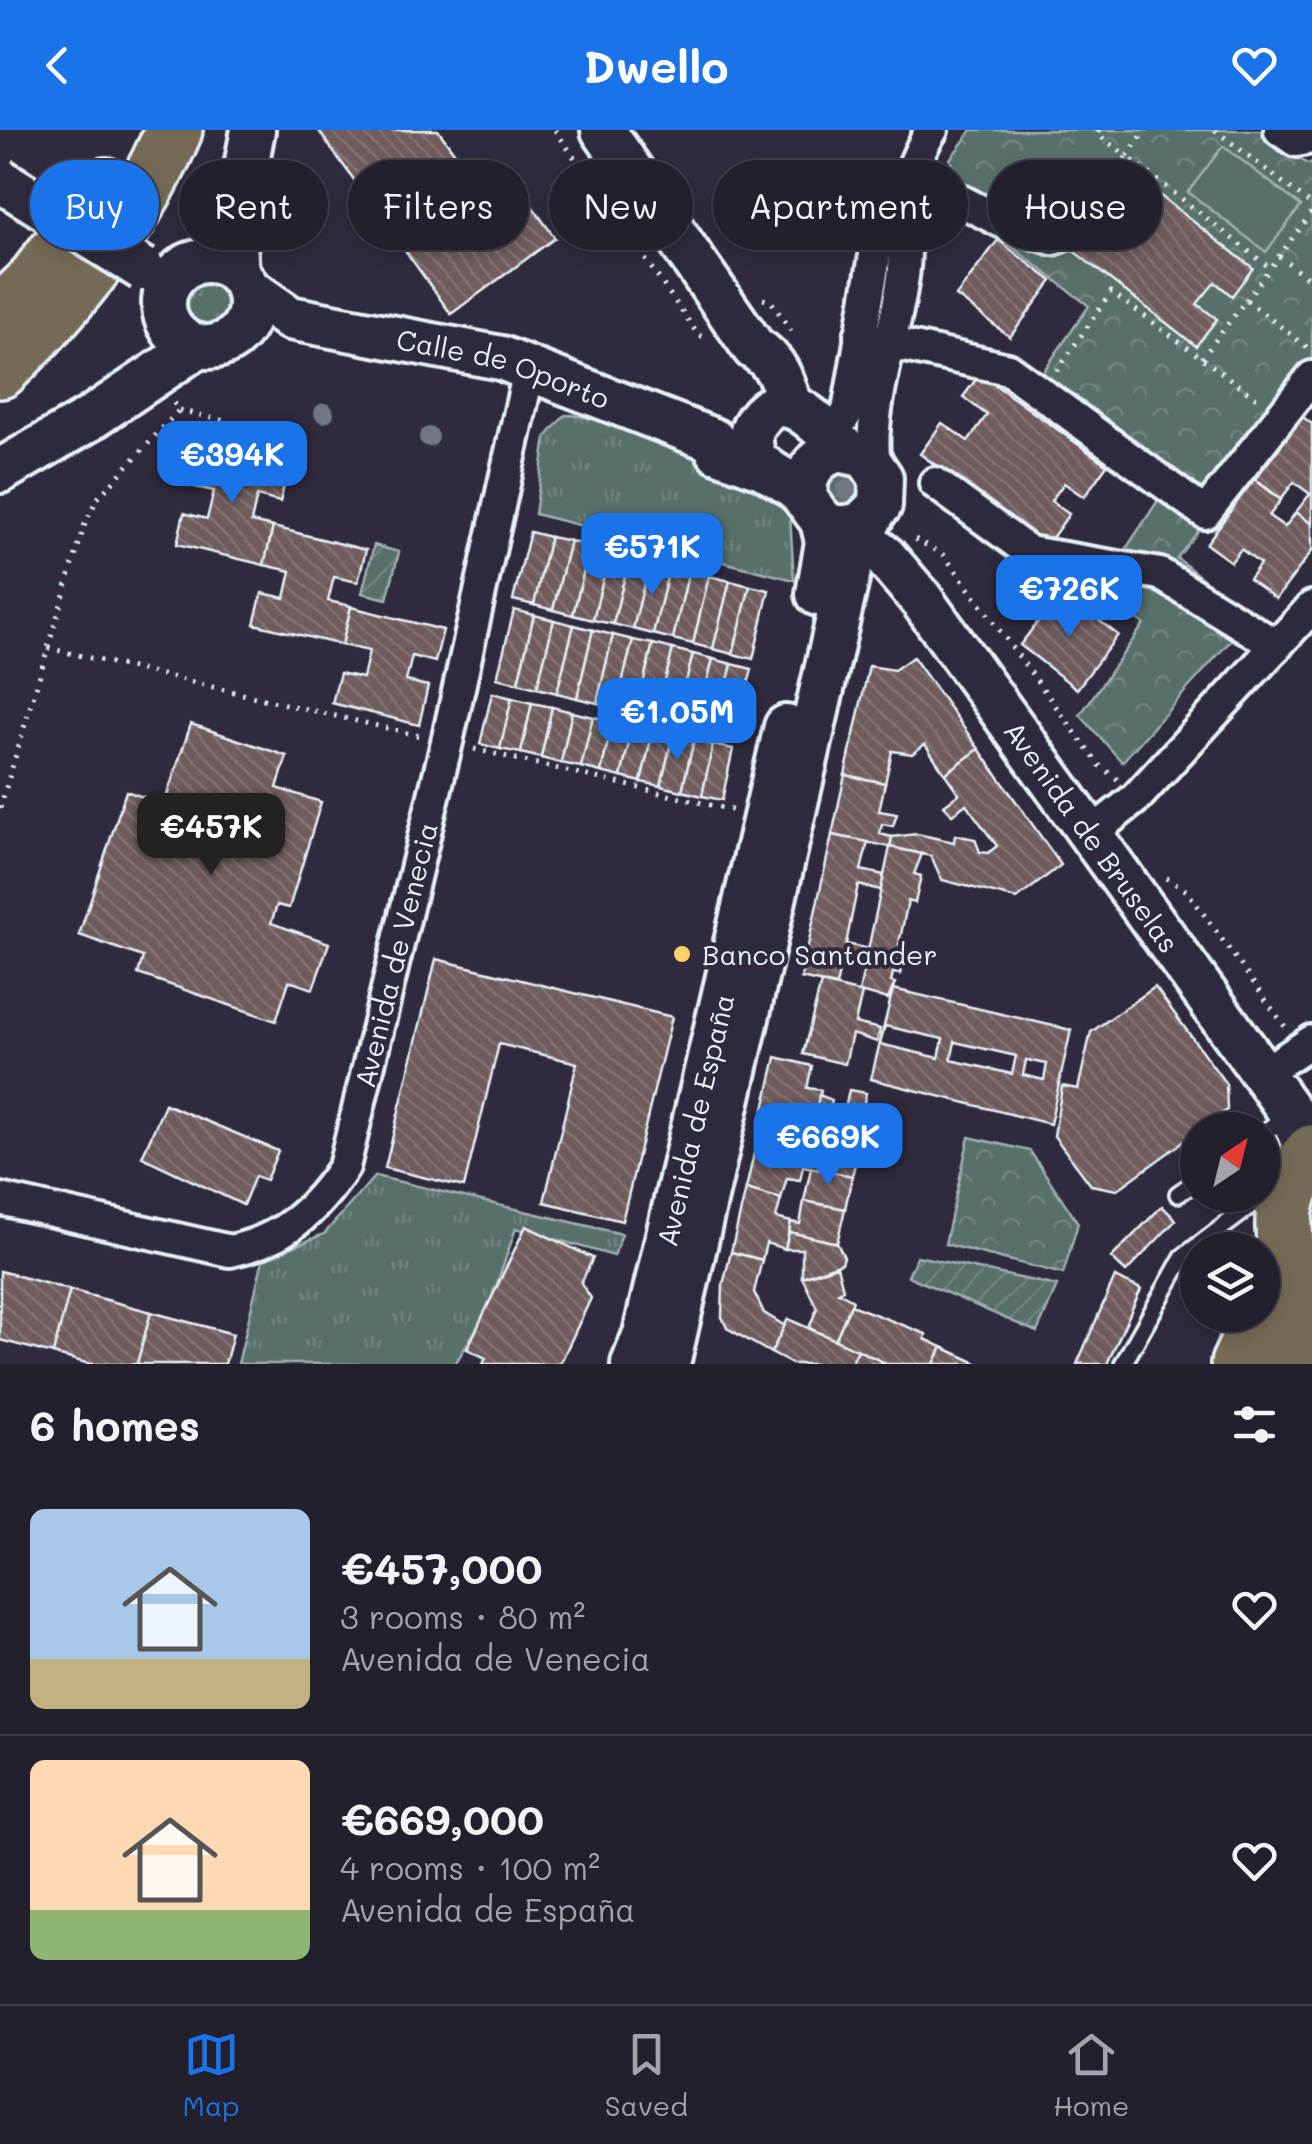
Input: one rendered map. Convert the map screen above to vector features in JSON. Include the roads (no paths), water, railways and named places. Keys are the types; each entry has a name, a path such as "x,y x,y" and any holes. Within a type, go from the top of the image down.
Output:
{"highway":[{"path":"0,315 88,214 135,130"},
{"path":"0,370 91,275 159,166 174,130"},
{"path":"1280,1264 1296,1142"},
{"path":"1284,1244 1299,1282 1312,1298"},
{"path":"1239,1364 1254,1332"},
{"path":"1281,1364 1293,1344 1312,1332"}],"main road":[{"path":"0,470 88,420 153,375 193,293 234,230 253,130"},
{"path":"602,130 754,348 751,362 766,429 796,488 846,491 810,415 766,429"},
{"name":"Calle de Oporto","path":"0,180 193,293 250,310 239,333 290,318"},
{"name":"Calle de Oporto","path":"193,293 290,318 530,366 713,440 718,451 766,429"},
{"name":"Avenida de Bruselas","path":"846,491 908,582 1266,1070 1296,1142"},
{"name":"Avenida de Bruselas","path":"846,491 892,524 1093,830"},
{"name":"Avenida de España","path":"666,1355 840,610 846,491"},
{"name":"Avenida de España","path":"666,1355 764,817 846,491"},
{"path":"840,610 854,591 873,580 908,582"}],"street":[{"path":"916,160 932,130"},
{"path":"1280,130 1296,141 1312,138"},
{"path":"846,491 848,411 854,376 875,338 903,250"},
{"path":"875,338 988,361 1008,369 1205,514 1312,377"},
{"path":"846,491 876,424 875,338"},
{"name":"Avenida de Venecia","path":"0,1199 230,1251 266,1244 324,1198 344,1167 447,742 530,366"},
{"path":"766,429 832,395 854,376"},
{"path":"936,483 1029,552 1160,574 1277,646"},
{"path":"1093,830 1136,798 1312,607"},
{"path":"1266,1070 1312,1041"}],"lane":[{"path":"1123,1364 1183,1257 1296,1142"}],"place":[{"name":"Banco Santander","path":"682,954"}]}
